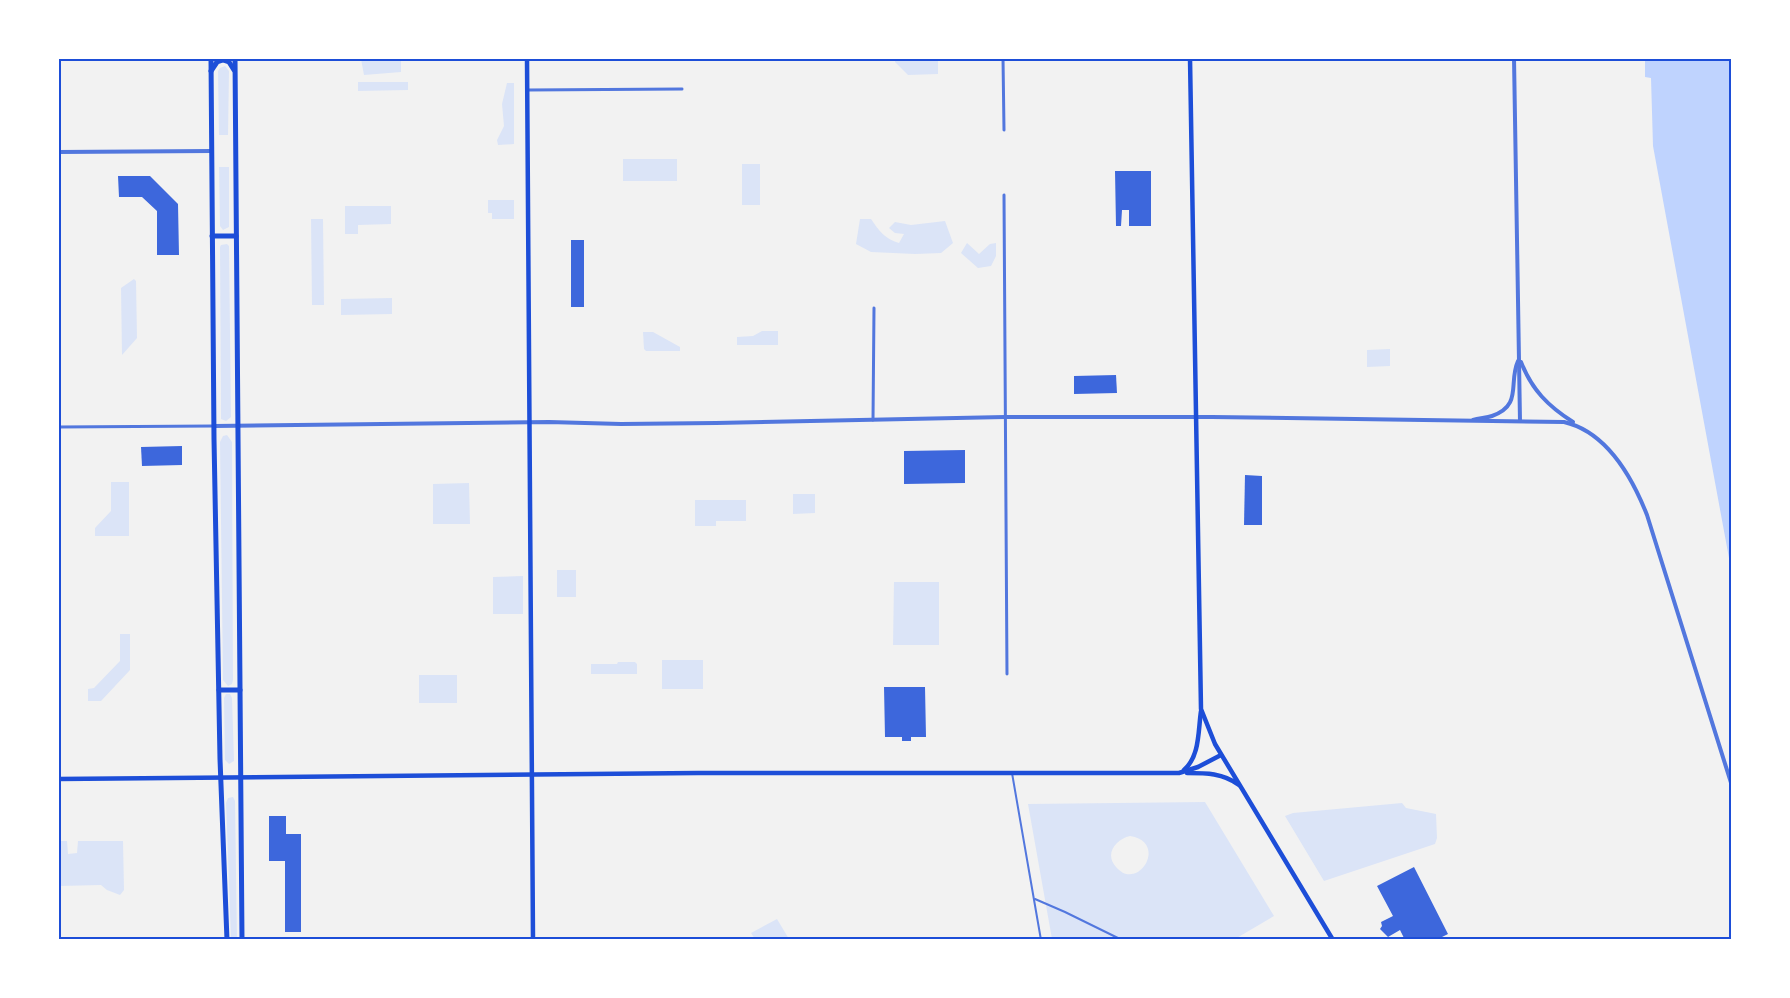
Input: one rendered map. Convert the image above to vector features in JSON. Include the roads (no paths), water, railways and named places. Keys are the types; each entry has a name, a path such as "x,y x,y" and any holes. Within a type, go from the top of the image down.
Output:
{"main road":[{"path":"211,58 214,426 221,777 227,939"},
{"path":"235,58 242,939"},
{"path":"527,58 533,939"},
{"path":"1179,773 1189,765 1195,755 1201,709 1190,58"},
{"path":"211,72 217,62 223,60 229,62 235,71"},
{"path":"212,236 236,236"},
{"path":"219,690 240,690"},
{"path":"1201,709 1221,755 1334,939"},
{"path":"1179,773 1198,767 1221,755"},
{"path":"58,778 531,774 1179,773 1216,774 1231,779 1243,788"}],"street":[{"path":"1003,58 1004,130"},
{"path":"1514,58 1520,421"},
{"path":"528,90 682,89"},
{"path":"58,152 212,151"},
{"path":"1004,195 1007,674"},
{"path":"873,421 874,308"},
{"path":"1466,421 1492,416 1509,406 1513,396 1514,370 1519,358"},
{"path":"1519,358 1529,380 1541,398 1581,427 1610,452 1630,478 1642,502 1731,786"},
{"path":"58,427 531,422 621,424 1005,417 1196,417 1564,422 1581,427"},
{"path":"1012,773 1041,939"},
{"path":"1034,899 1122,939"}],"water":[{"path":"1645,59 1731,59 1731,569 1653,146 1651,78 1645,77"}]}
